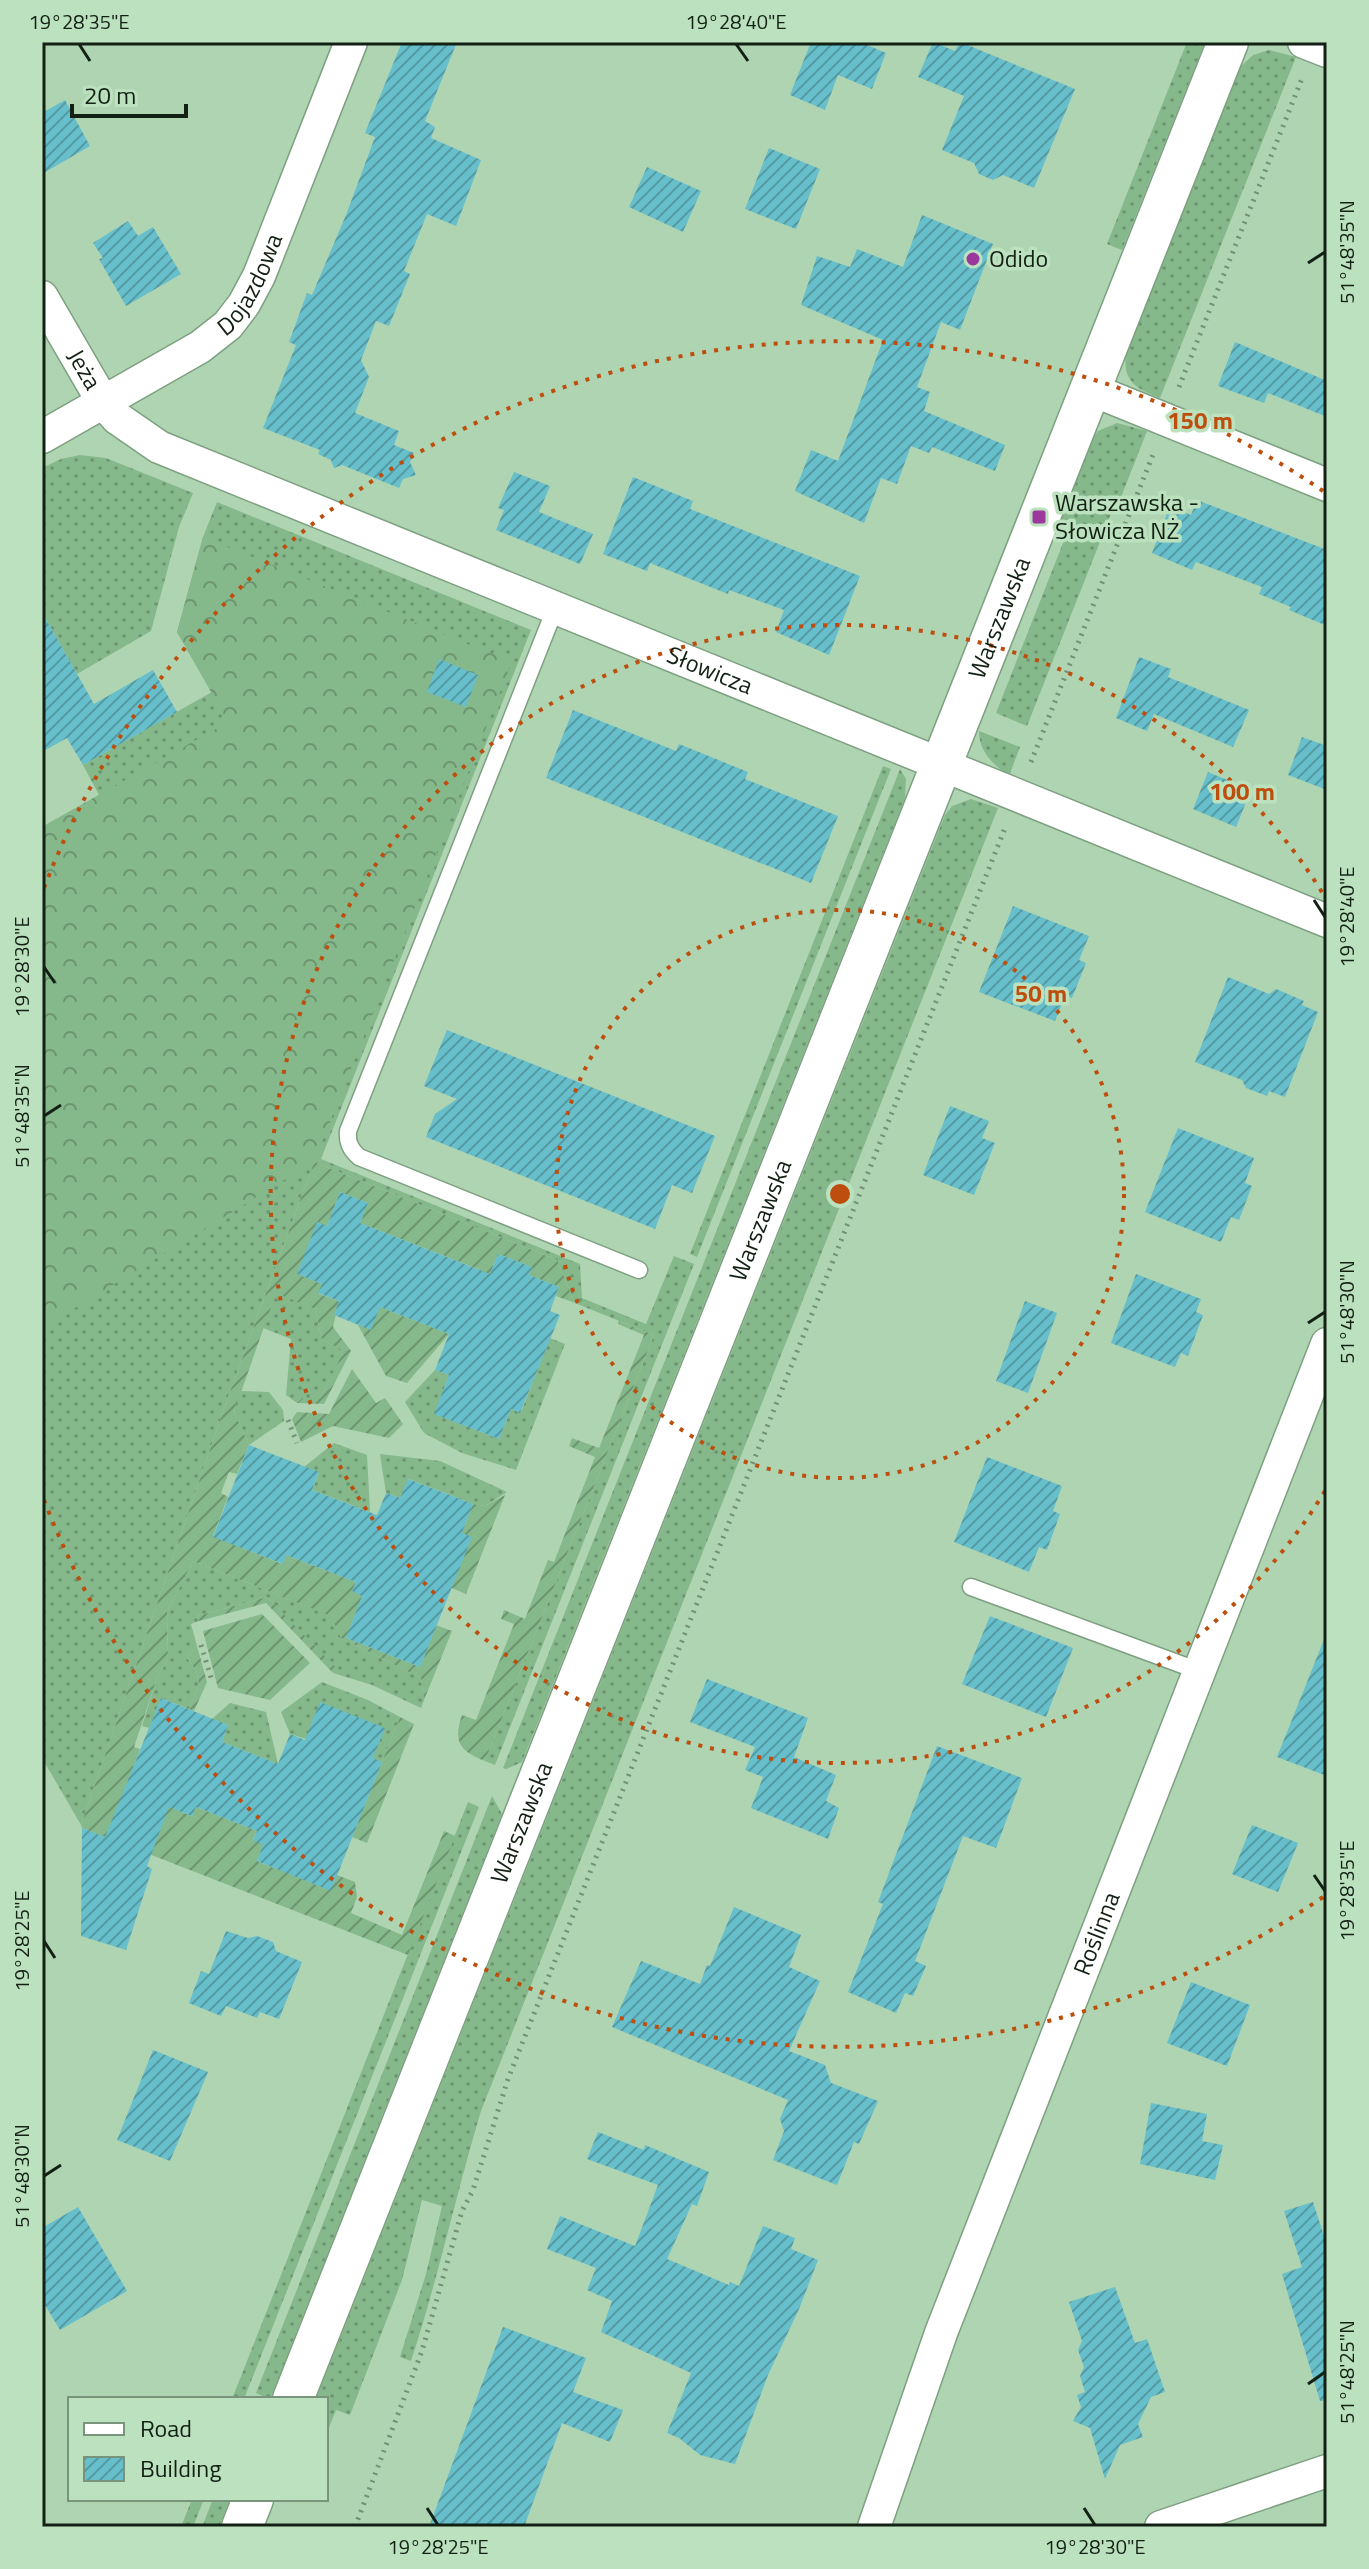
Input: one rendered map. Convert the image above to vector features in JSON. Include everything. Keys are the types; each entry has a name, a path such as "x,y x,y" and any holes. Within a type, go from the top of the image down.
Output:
{"street":[{"name":"Dojazdowa","path":"42,437 200,347 228,325 259,276 351,42"},
{"name":"Warszawska","path":"294,2397 1228,42"},
{"name":"Jeża","path":"42,297 103,402"},
{"path":"1090,389 1327,485"},
{"name":"Słowicza","path":"103,402 117,418 159,447 1327,921"},
{"name":"Roślinna","path":"874,2527 941,2333 1327,1344"},
{"path":"1161,2527 1327,2471"},
{"path":"242,2527 252,2501"}],"lane":[{"path":"555,609 347,1140 359,1157 639,1270"},
{"path":"971,1587 1199,1671"}],"path":[{"path":"355,2527 422,2351 462,2211 473,2190 508,2079 1315,47"},
{"path":"288,1420 297,1443"},
{"path":"201,1645 212,1681"}],"green space":[{"path":"1187,42 1205,42 1122,250 1107,244"},
{"path":"1269,50 1296,57 1160,398 1133,383 1126,371 1126,354 1239,68 1253,55"},
{"path":"1117,423 1147,431 1027,726 996,713 1067,533 1057,528 1091,440 1098,431"},
{"path":"80,455 106,458 193,493 179,527 151,631 77,674 42,612 42,468"},
{"path":"217,502 531,630 321,1159 580,1264 582,1298 646,1324 674,1256 694,1264 495,1765 485,1761 654,1335 575,1303 557,1260 314,1162 227,1400 81,1825 42,1758 42,827 99,795 83,765 212,692 177,632 203,537"},
{"path":"203,537 512,662 314,1162 42,1328 42,827 228,722 177,632"},
{"path":"979,731 1020,747 1009,776 984,751"},
{"path":"883,766 891,769 697,1257 690,1254"},
{"path":"900,769 906,779 905,798 522,1762 503,1768"},
{"path":"971,799 998,808 481,2111 411,2361 400,2357 426,2274 442,2206 422,2200 402,2280 350,2415 336,2410 328,2430 328,2397 317,2397 945,815 952,806"},
{"path":"314,1162 557,1260 575,1303 556,1296 559,1287 529,1275 532,1267 498,1254 475,1312 463,1308 478,1269 360,1223 368,1203 340,1192 327,1226 297,1274 322,1284 319,1294 339,1301 333,1327 351,1351 324,1404 297,1403 302,1398 320,1398 344,1351 322,1340 315,1309 276,1293 234,1412 249,1445 237,1474 229,1472 221,1493 228,1497 213,1536 282,1564 286,1555 356,1582 354,1592 378,1556 346,1638 420,1667 436,1625 452,1631 424,1700 421,1678 341,1638 331,1616 193,1561 167,1612 168,1660 157,1678 134,1747 140,1749 125,1789 192,1816 196,1807 257,1831 255,1841 276,1814 257,1861 276,1869 280,1861 355,1882 357,1897 351,1913 402,1935 444,1831 455,1836 408,1955 82,1828 81,1825 227,1400"},
{"path":"276,1292 315,1309 322,1340 345,1351 320,1398 302,1398 297,1403 286,1395 291,1339 263,1328"},
{"path":"380,1307 449,1334 407,1383 386,1376 358,1325"},
{"path":"619,1321 654,1335 485,1761 460,1744 458,1732 462,1715 476,1720 514,1624 501,1619 504,1610 525,1619 548,1560 554,1562 595,1457 569,1446 572,1438 599,1448 644,1335 618,1324"},
{"path":"550,1338 565,1344 516,1470 462,1453 424,1433 405,1402 435,1370 449,1375 435,1414 499,1439 511,1409 521,1412"},
{"path":"352,1369 376,1403 385,1398 403,1424 389,1438 333,1426 301,1442 292,1419 297,1412 329,1414"},
{"path":"241,1391 269,1392 283,1410 284,1421 249,1445 234,1412"},
{"path":"334,1443 367,1455 370,1512 312,1490 319,1473 304,1467"},
{"path":"380,1454 440,1461 507,1492 485,1506 409,1479 400,1498 386,1493"},
{"path":"505,1495 466,1594 442,1584 473,1504 485,1506"},
{"path":"193,1561 332,1616 341,1638 421,1678 424,1700 421,1708 372,1685 333,1673 337,1670 267,1597 197,1616 199,1621 191,1624 197,1646 187,1658 196,1672 198,1683 189,1709 161,1698 149,1728 142,1726 157,1678 168,1660 167,1612"},
{"path":"267,1597 338,1670 333,1673 266,1603 199,1621 197,1616"},
{"path":"262,1614 310,1663 270,1700 218,1688 203,1631"},
{"path":"197,1646 207,1682 194,1711 189,1709 198,1688 198,1677 187,1658"},
{"path":"322,1682 368,1700 400,1717 382,1762 290,1734 281,1712"},
{"path":"230,1703 266,1712 278,1764 222,1742 228,1725 212,1719"},
{"path":"400,1717 414,1724 367,1843 352,1837"},
{"path":"492,1796 502,1814 271,2397 256,2393"},
{"path":"468,1802 479,1807 245,2397 233,2397"},
{"path":"191,2501 203,2501 193,2527 181,2527"},
{"path":"212,2501 229,2501 219,2527 202,2527"}],"building":[{"path":"402,42 457,42 425,121 435,127 431,138 481,160 456,226 427,214 404,271 410,274 389,326 376,321 361,360 369,377 355,413 399,431 394,445 414,453 410,462 416,475 403,479 399,488 342,465 334,468 331,460 318,454 320,450 263,428 296,345 289,342 307,293 312,295 375,137 365,133"},
{"path":"811,42 860,42 886,53 872,89 838,75 825,110 790,95"},
{"path":"933,42 955,51 960,42 1075,89 1034,188 1003,175 993,180 979,174 974,163 942,150 964,96 918,77"},
{"path":"65,100 90,146 42,174 42,113"},
{"path":"769,148 820,169 796,229 745,209"},
{"path":"647,167 701,191 683,232 629,207"},
{"path":"922,215 993,244 960,330 941,322 917,387 930,392 924,411 1005,445 995,471 932,447 929,453 911,446 897,484 881,478 864,523 795,491 811,450 838,461 883,340 801,305 817,256 850,267 857,249 903,267"},
{"path":"128,221 138,236 153,227 181,274 126,306 93,243"},
{"path":"1235,342 1327,381 1327,417 1268,393 1264,403 1218,386"},
{"path":"514,472 550,486 539,512 593,534 580,564 496,530 504,510 498,508"},
{"path":"633,477 693,501 690,509 860,576 829,655 776,632 784,610 729,590 728,594 650,563 647,571 603,554"},
{"path":"1197,500 1327,550 1327,626 1259,594 1262,587 1196,562 1192,570 1152,553 1170,506 1191,515"},
{"path":"42,612 94,704 153,670 177,712 83,765 67,738 42,752"},
{"path":"1139,657 1171,669 1168,677 1249,710 1233,747 1154,714 1147,731 1116,718"},
{"path":"439,659 478,675 466,707 427,692"},
{"path":"573,710 676,751 679,744 748,772 745,779 838,816 811,883 546,778"},
{"path":"1302,737 1327,746 1327,790 1288,775"},
{"path":"1208,772 1251,790 1236,827 1193,809"},
{"path":"1013,906 1089,936 1079,960 1086,963 1072,998 1065,996 1055,1021 979,992"},
{"path":"1228,977 1269,994 1276,989 1304,1001 1302,1005 1318,1012 1285,1097 1269,1091 1267,1096 1246,1088 1242,1080 1195,1062"},
{"path":"447,1030 715,1136 692,1193 672,1185 655,1229 426,1137 435,1114 457,1099 424,1086"},
{"path":"950,1106 989,1121 982,1138 995,1143 974,1195 923,1175"},
{"path":"1178,1128 1254,1158 1245,1183 1252,1186 1239,1220 1231,1217 1221,1242 1145,1212"},
{"path":"340,1192 368,1203 360,1223 490,1274 498,1254 532,1267 529,1275 559,1287 550,1311 560,1315 520,1413 511,1409 499,1439 434,1414 449,1375 435,1370 449,1334 380,1307 371,1330 334,1315 339,1301 318,1293 322,1284 297,1274 317,1222 327,1226"},
{"path":"1136,1274 1201,1299 1196,1312 1203,1315 1188,1356 1181,1353 1175,1367 1111,1343"},
{"path":"1025,1301 1057,1313 1028,1393 996,1381"},
{"path":"249,1445 319,1472 312,1490 377,1515 386,1493 400,1498 408,1479 473,1504 462,1533 472,1537 420,1667 346,1638 362,1596 352,1591 356,1582 286,1555 283,1564 213,1537"},
{"path":"987,1457 1062,1486 1053,1511 1060,1514 1047,1550 1039,1547 1029,1572 954,1542"},
{"path":"990,1616 1073,1648 1046,1717 962,1684"},
{"path":"1327,1638 1327,1776 1277,1757"},
{"path":"707,1679 808,1718 794,1757 836,1775 826,1801 839,1808 828,1839 751,1808 763,1777 745,1770 755,1747 690,1722"},
{"path":"161,1698 228,1725 222,1742 278,1764 290,1734 305,1740 320,1702 385,1728 373,1758 382,1762 331,1891 257,1861 263,1845 253,1840 257,1831 196,1807 192,1816 169,1807 147,1866 152,1869 126,1950 81,1936 82,1828 105,1837"},
{"path":"937,1746 1022,1778 996,1848 963,1836 915,1961 926,1966 913,1996 905,1993 896,2013 848,1992 883,1904 878,1902"},
{"path":"1252,1825 1298,1843 1278,1892 1232,1874"},
{"path":"734,1907 801,1935 789,1967 820,1981 789,2051 825,2065 831,2083 878,2101 859,2144 854,2142 837,2185 773,2160 784,2131 780,2119 788,2100 612,2027 641,1961 700,1984"},
{"path":"226,1931 273,1942 276,1951 302,1962 279,2019 260,2012 257,2018 226,2006 221,2016 189,2003 201,1971 209,1974"},
{"path":"1191,1982 1250,2005 1227,2066 1167,2043"},
{"path":"153,2050 208,2072 170,2161 117,2140"},
{"path":"1151,2103 1207,2114 1202,2141 1223,2145 1215,2180 1140,2164"},
{"path":"598,2132 644,2150 645,2145 709,2172 697,2206 692,2204 667,2259 729,2285 730,2282 739,2286 763,2226 795,2238 791,2249 818,2260 768,2375 735,2464 700,2455 679,2438 667,2433 691,2373 601,2332 612,2301 587,2290 596,2268 547,2249 560,2216 635,2246 658,2185 587,2159"},
{"path":"1313,2202 1327,2245 1327,2400 1320,2401 1282,2274 1302,2267 1284,2211"},
{"path":"78,2207 127,2291 60,2330 42,2300 42,2228"},
{"path":"1115,2287 1135,2343 1147,2339 1165,2392 1151,2397 1138,2424 1143,2437 1120,2445 1105,2479 1090,2428 1073,2421 1081,2407 1077,2395 1085,2392 1080,2376 1084,2367 1078,2350 1082,2341 1069,2302"},
{"path":"503,2327 586,2358 573,2392 623,2410 610,2442 562,2423 524,2527 429,2527"}],"place":[{"name":"Odido","path":"973,259"},
{"name":"Warszawska - Słowicza NŻ","path":"1039,517"}]}
